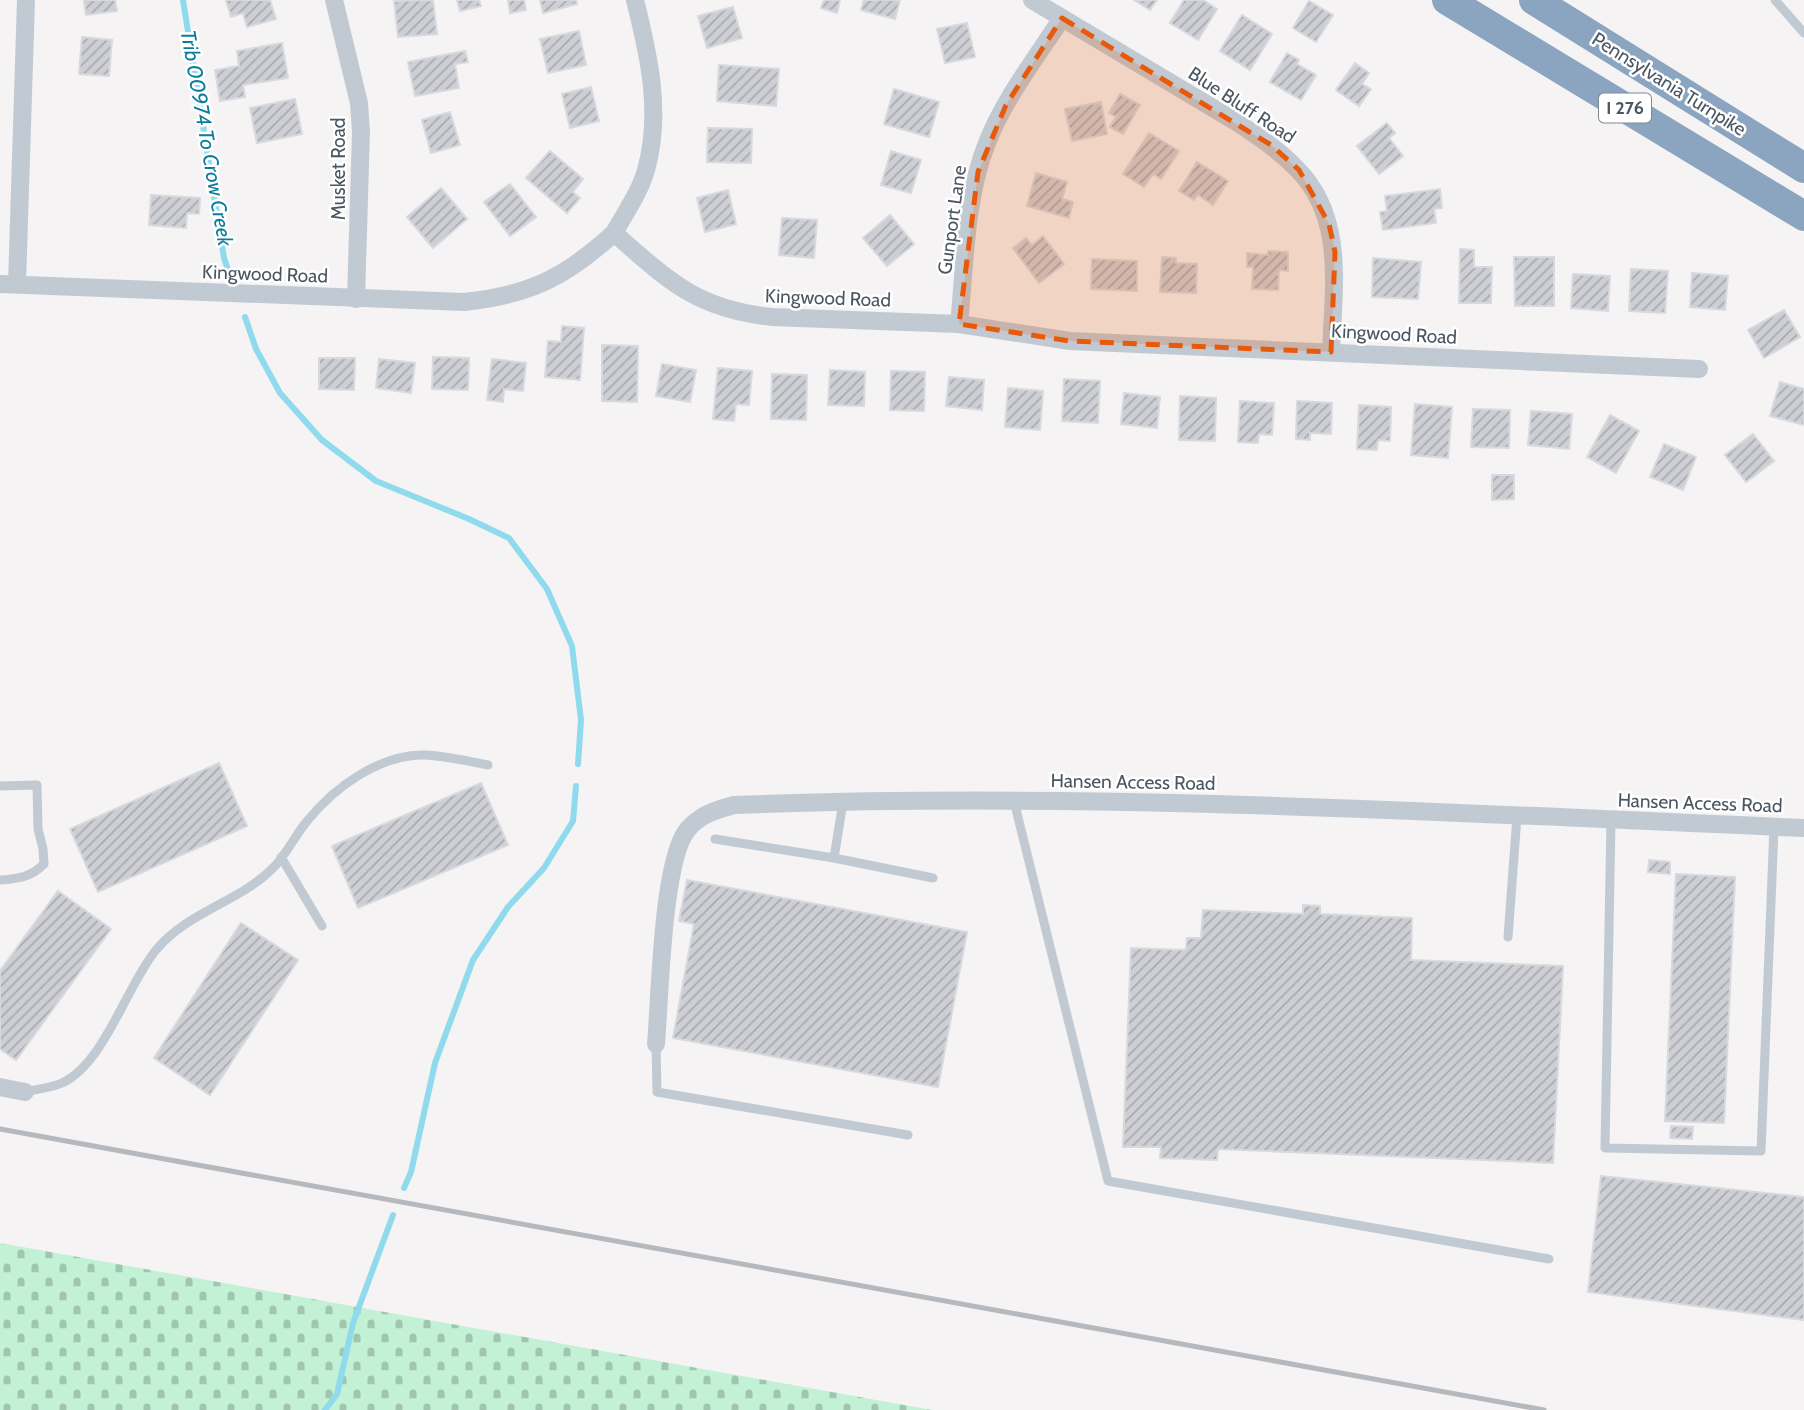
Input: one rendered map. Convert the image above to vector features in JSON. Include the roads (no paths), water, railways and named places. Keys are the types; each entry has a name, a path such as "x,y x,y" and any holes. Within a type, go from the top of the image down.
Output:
{"highway":[{"name":"I 276","path":"1447,0 1804,216"},
{"name":"Pennsylvania Turnpike","path":"1534,0 1804,168"}],"street":[{"path":"8,284 26,0"},
{"name":"Musket Road","path":"334,0 353,74 360,122 356,299"},
{"path":"614,233 645,172 652,140 652,78 635,0"},
{"name":"Blue Bluff Road","path":"1032,0 1238,123 1270,145 1299,170 1318,198 1329,224 1335,252 1331,352"},
{"name":"Gunport Lane","path":"960,324 972,201 987,142 1006,105 1062,18"},
{"name":"Kingwood Road","path":"8,284 464,302 498,299 557,277 585,260 614,233 684,291 713,305 743,314 960,324 1070,341 1699,369"},
{"name":"Hansen Access Road","path":"656,1044 668,894 675,853 686,831 703,814 734,805 1014,801 1249,804 1804,828"},
{"path":"0,1087 25,1092"}],"lane":[{"path":"1775,0 1804,33"},
{"path":"25,1092 61,1084 80,1071 122,1010 155,951 190,921 250,886 273,868 306,822 326,800 374,767 400,758 424,755 488,765"},
{"path":"0,786 37,785 38,829 44,864 35,873 17,879 0,880"},
{"path":"1014,801 1108,1181 1549,1259"},
{"path":"834,858 843,802"},
{"path":"1508,937 1517,816"},
{"path":"1611,820 1605,1147 1761,1151 1774,827"},
{"path":"715,839 834,858 933,878"},
{"path":"281,857 322,926"},
{"path":"656,1044 657,1092 908,1135"}],"waterway":[{"name":"Trib 00974 To Crow Creek","path":"183,0 224,258 230,276"},
{"name":"Trib 00974 To Crow Creek","path":"245,317 256,349 280,393 322,440 376,481 509,538 547,589 572,646 581,720 578,764"},
{"name":"Trib 00974 To Crow Creek","path":"404,1188 411,1172 435,1063 473,960 508,907 544,868 573,821 576,786"},
{"name":"Trib 00974 To Crow Creek","path":"325,1410 337,1394 353,1323 393,1215"}],"railway":[{"path":"0,1129 1544,1410"}]}
